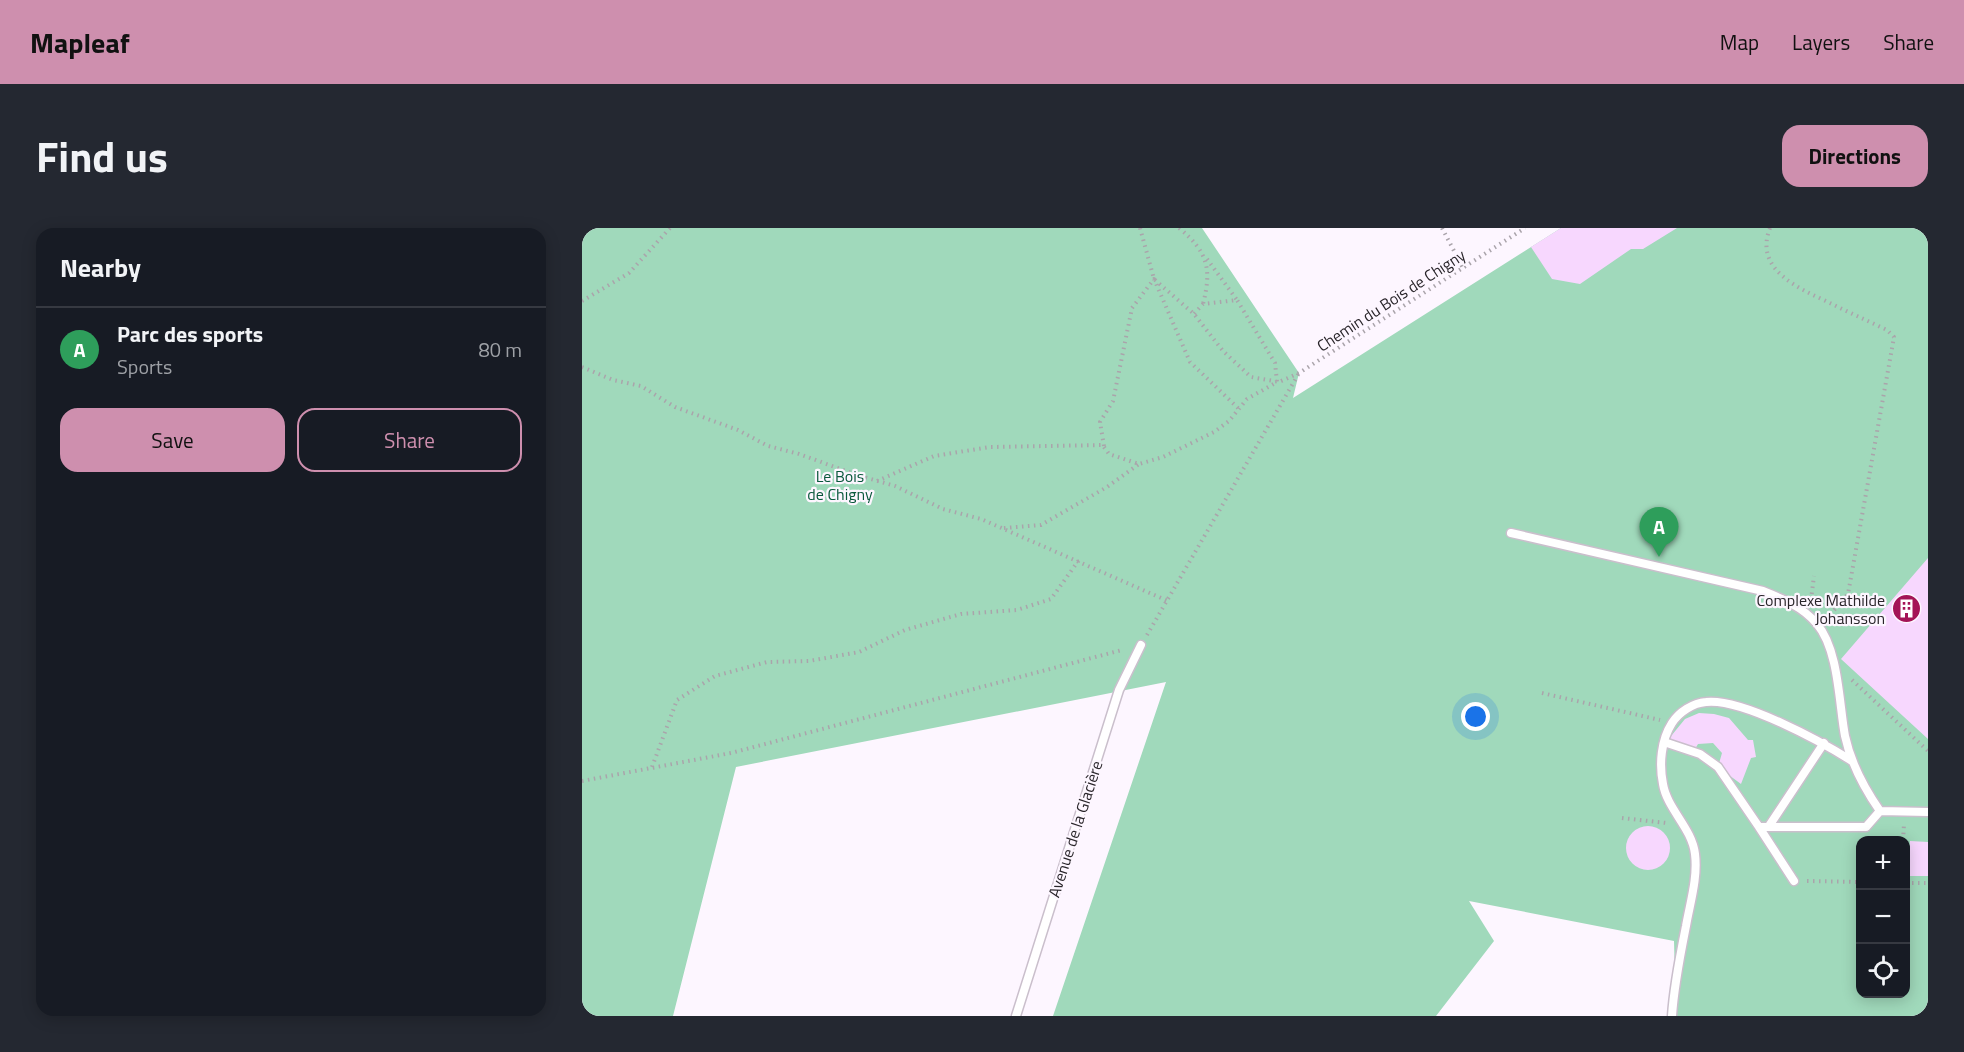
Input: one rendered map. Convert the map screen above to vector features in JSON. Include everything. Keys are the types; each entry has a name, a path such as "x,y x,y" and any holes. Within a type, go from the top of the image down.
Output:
{"lane":[{"path":"1511,533 1763,591 1791,602 1819,626 1840,687 1845,736 1852,761 1866,791 1880,811"},
{"name":"Avenue de la Glacière","path":"1016,1016 1119,690 1141,645"},
{"path":"1672,1016 1675,978 1695,882 1695,853 1689,835 1663,786 1661,751 1672,722 1689,707 1706,702 1718,702 1736,706 1824,743 1852,761"},
{"path":"1664,741 1700,754 1718,767 1794,881"},
{"path":"1769,826 1824,743"},
{"path":"1759,827 1866,827 1880,811"},
{"path":"1880,811 1928,812"}],"path":[{"path":"582,301 628,273 670,228"},
{"path":"1140,228 1154,279 1190,362 1239,409"},
{"path":"1154,279 1194,314 1223,351 1251,377 1277,382 1275,363 1237,300 1205,256 1179,228"},
{"path":"1442,228 1463,268"},
{"name":"Chemin du Bois de Chigny","path":"1003,528 1041,525 1107,487 1139,464 1163,457 1214,432 1247,399 1299,373 1525,228"},
{"path":"1770,228 1766,247 1770,260 1786,281 1887,330 1893,337 1848,594 1819,626"},
{"path":"1194,314 1203,304 1209,284 1205,256"},
{"path":"1139,464 1109,454 1104,446 1100,422 1113,401 1132,308 1154,279"},
{"path":"1203,304 1237,300"},
{"path":"582,368 613,380 641,386 675,407 738,430 768,446 895,486 943,509 1003,528 1168,601"},
{"path":"582,781 730,753 1141,645 1299,373"},
{"path":"877,481 934,456 990,447 1104,446"},
{"path":"652,767 677,700 716,676 766,662 809,661 859,652 905,630 961,614 1017,610 1051,599 1079,560"},
{"path":"1809,616 1814,576"},
{"path":"1832,662 1928,751"},
{"path":"1542,693 1672,722"},
{"path":"1622,818 1666,824 1675,809"},
{"path":"1794,881 1856,882"},
{"path":"1910,883 1928,883"}],"green space":[{"name":"Le Bois de Chigny","path":"582,228 1202,228 1299,373 1293,398 1561,228 1928,228 1928,1016 1672,1016 1675,978 1674,941 1469,901 1494,941 1436,1016 1053,1016 1166,682 736,767 673,1016 582,1016"}],"building":[{"path":"1561,228 1677,228 1643,249 1631,249 1580,284 1552,279 1531,247"},
{"name":"Complexe Mathilde Johansson","path":"1928,558 1928,739 1841,659"},
{"path":"1699,713 1729,718 1748,740 1753,740 1756,757 1751,758 1741,784 1718,767 1722,753 1713,743 1698,744 1695,749 1667,741 1685,719"},
{"path":"1648,826 1657,827 1664,832 1669,839 1669,857 1664,864 1657,869 1648,870 1639,869 1632,864 1627,857 1626,848 1627,839 1632,832 1639,827"},
{"path":"1910,841 1928,842 1928,876 1910,876"}],"place":[{"name":"Parc des sports","path":"1659,557"},
{"name":"Complexe Mathilde Johansson","path":"1906,609"}]}
